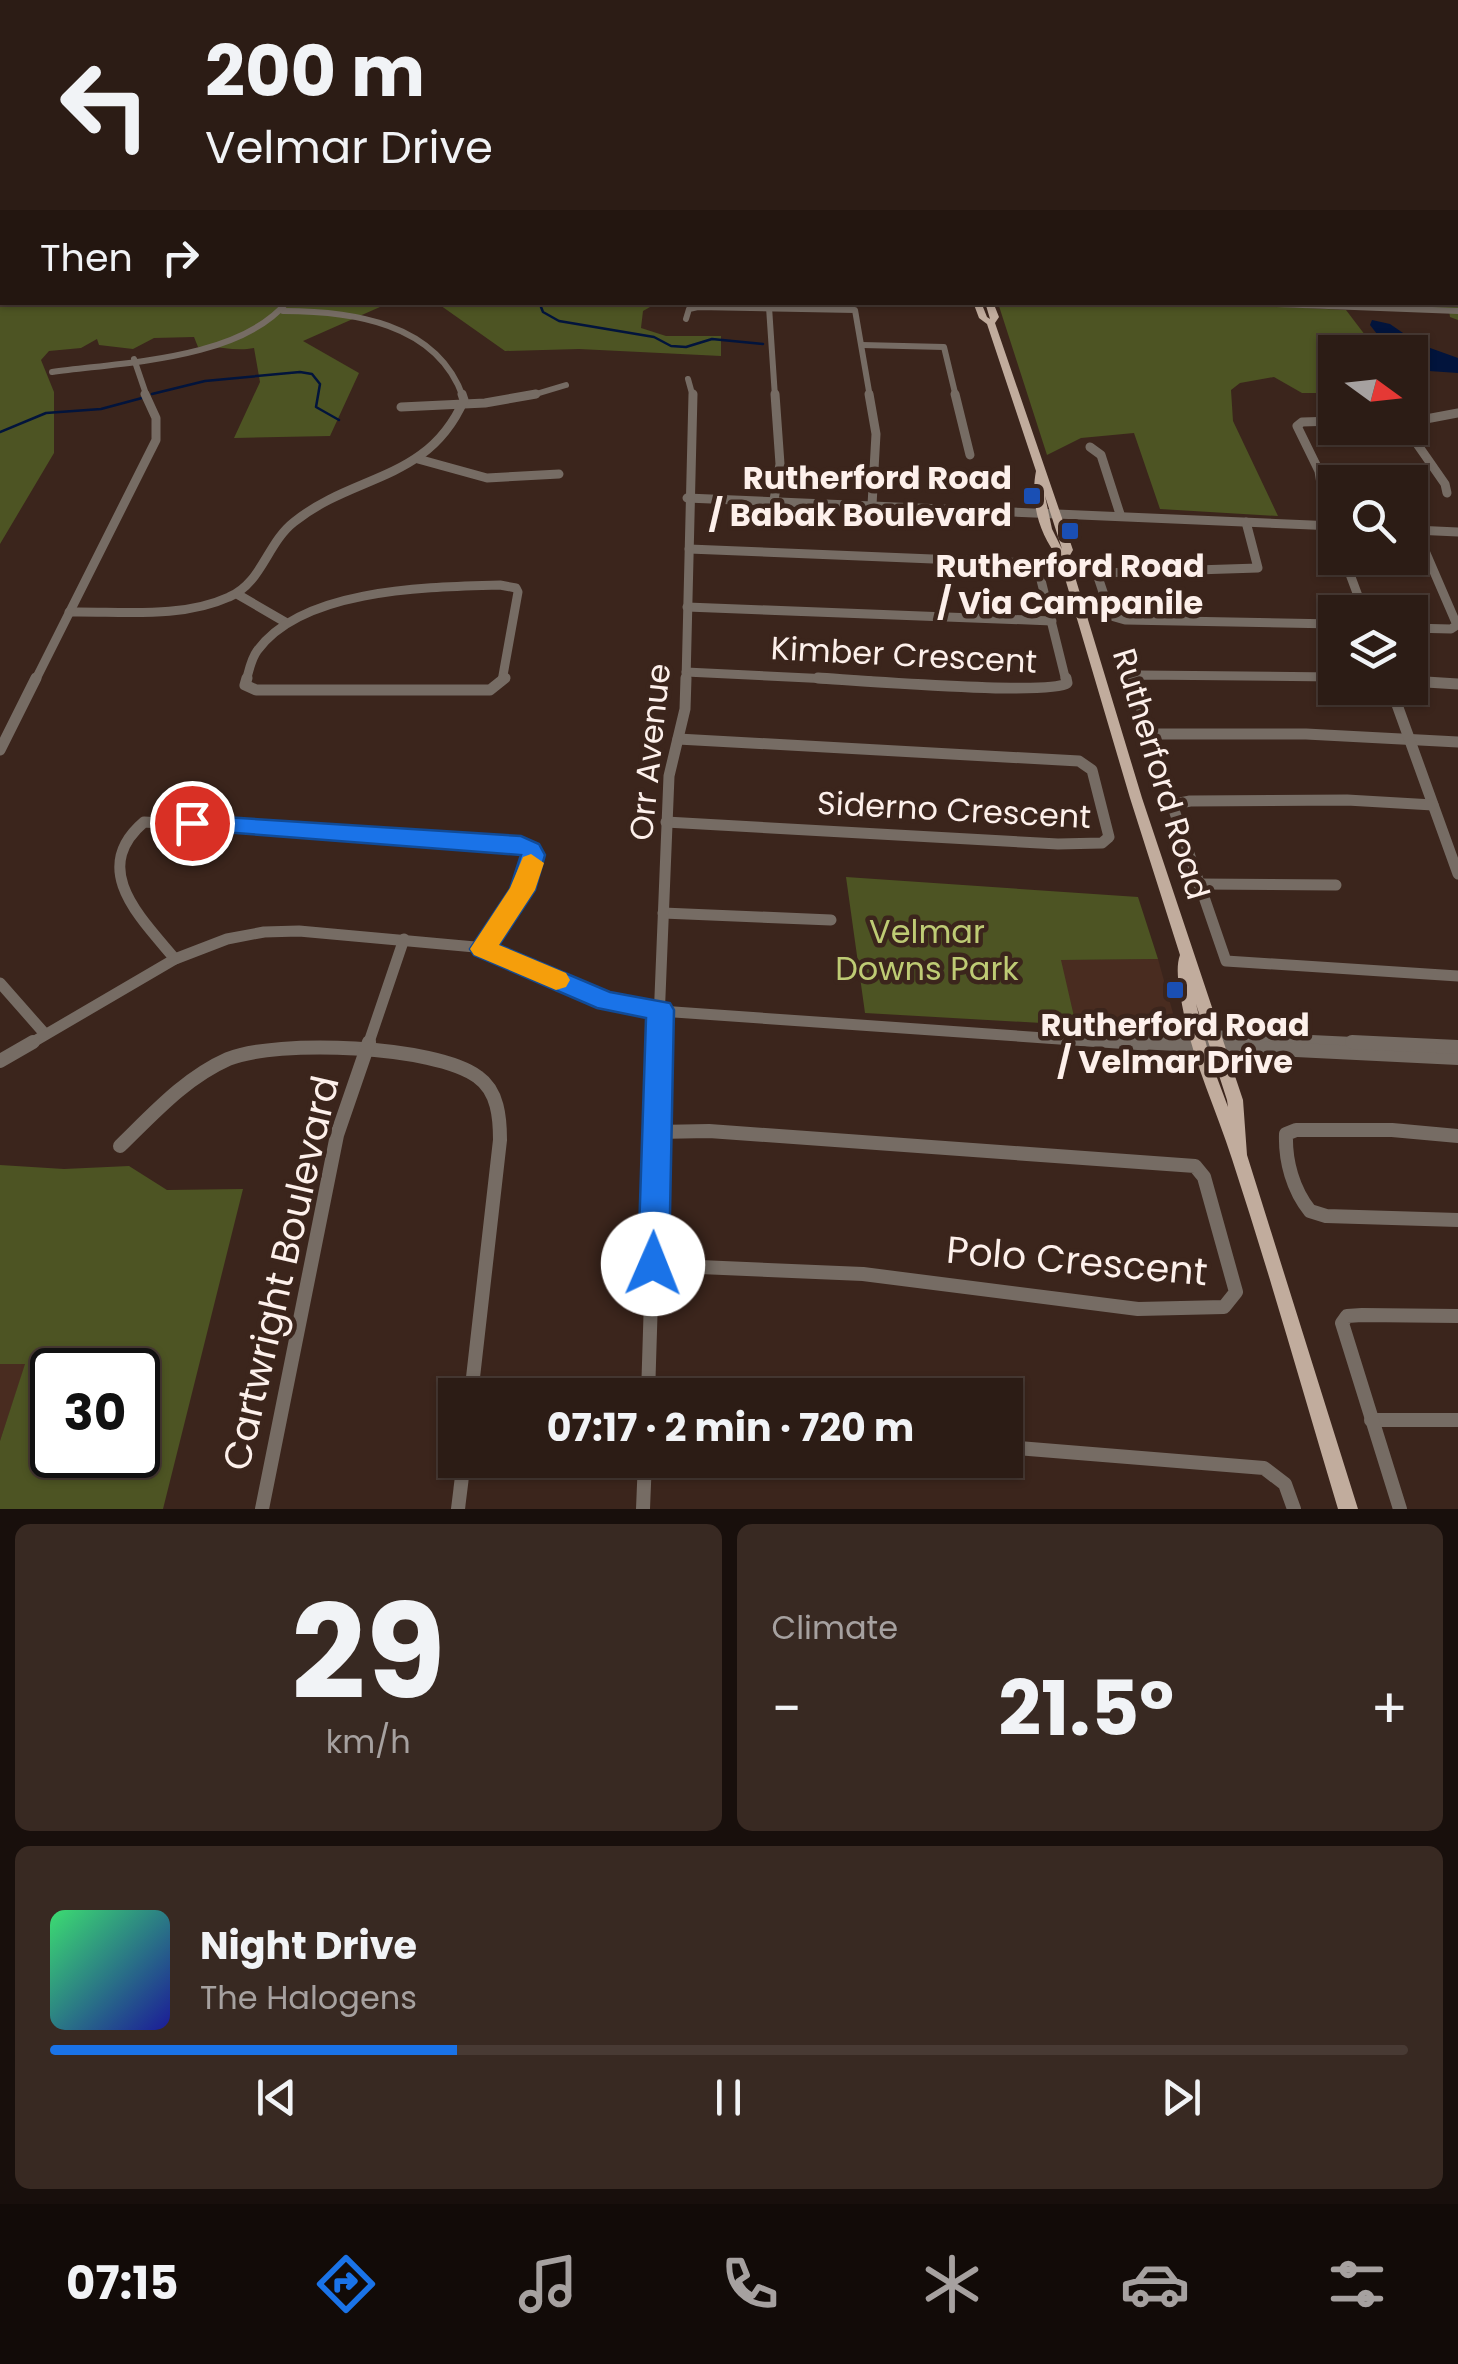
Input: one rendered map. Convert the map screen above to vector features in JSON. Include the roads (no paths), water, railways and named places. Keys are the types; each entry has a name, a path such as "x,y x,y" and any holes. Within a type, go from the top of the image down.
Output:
{"main road":[{"name":"Rutherford Road","path":"978,305 983,318 991,323 1041,472 1036,486 1050,511 1055,550 1064,557 1185,951 1184,986 1209,1041 1217,1099 1240,1156 1348,1509"},
{"name":"Rutherford Road","path":"990,305 995,317 991,323"}],"street":[{"path":"1292,305 1458,312"},
{"path":"52,372 237,340 271,325 285,307 344,312 391,323 456,376 462,404 449,432 418,459 295,520 276,538 256,576 237,594 188,610 69,612"},
{"path":"686,319 692,307 854,310 876,434 872,505"},
{"path":"770,307 780,464 774,500"},
{"path":"862,344 944,346 970,455"},
{"path":"0,750 156,440 156,410 134,378 134,359"},
{"name":"Orr Avenue","path":"649,1378 666,822 685,709 687,498 693,388 688,379"},
{"path":"401,407 517,401 566,385"},
{"path":"1428,420 1458,413"},
{"path":"1318,422 1297,426 1318,469"},
{"path":"1421,445 1446,493"},
{"path":"1090,447 1101,456 1120,514"},
{"path":"418,459 485,480 526,480 559,474"},
{"path":"687,498 1120,514 1318,527"},
{"path":"1246,522 1258,568 1102,573 1098,577 1112,616 1131,620 1318,624"},
{"path":"1428,531 1458,532"},
{"name":"Kimber Crescent","path":"686,672 1061,688 1067,679 1038,568 1028,562 688,549"},
{"path":"1428,562 1457,625 1451,629 1428,628"},
{"path":"237,594 285,622 412,588 500,585 516,588 518,592 505,678 490,690 248,689 245,676 259,644 285,622"},
{"path":"687,607 1052,622"},
{"path":"1318,677 1141,676 1133,682 1148,729 1156,734 1458,742"},
{"path":"1428,682 1458,684"},
{"path":"1397,705 1458,874"},
{"name":"Siderno Crescent","path":"666,822 1058,844 1102,843 1109,837 1092,770 1080,762 678,739"},
{"path":"1433,805 1347,800 1180,801 1174,810 1222,956 1233,964 1458,976"},
{"path":"174,959 119,886 117,864 122,850 133,828 144,822 521,845 533,855 528,877 483,949"},
{"path":"1198,884 1336,885"},
{"path":"662,913 717,912 831,920"},
{"path":"0,1061 174,959 226,939 264,932 404,939 483,949 606,1001 660,1010 1134,1041 1147,1045 1209,1041 1458,1047"},
{"name":"Cartwright Boulevard","path":"262,1509 337,1135 404,939"},
{"path":"0,983 45,1034"},
{"path":"1209,1041 1458,1058"},
{"path":"120,1146 199,1076 236,1056 282,1046 432,1058 462,1067 492,1094 500,1117 473,1378"},
{"path":"1458,1136 1392,1130 1296,1130 1286,1134 1285,1142 1297,1185 1310,1211 1326,1216 1458,1220"},
{"name":"Polo Crescent","path":"653,1264 844,1270 1167,1309 1224,1307 1236,1292 1204,1176 1195,1166 709,1131 657,1132"},
{"path":"1400,1509 1342,1323 1347,1316 1458,1316"},
{"path":"1371,1420 1458,1420"},
{"path":"1023,1449 1264,1468 1278,1473 1288,1485 1294,1509"},
{"path":"458,1509 462,1478"},
{"path":"643,1509 645,1478"}],"water":[{"path":"1372,320 1390,324 1406,335 1378,335 1370,325"},
{"path":"1428,347 1458,358 1458,373 1429,371"}],"waterway":[{"path":"540,305 543,312 559,321 654,337 671,346 686,347 712,339 763,344"},
{"path":"152,394 205,381 300,372 312,374 320,384 316,407 339,420"},
{"path":"0,432 46,413 101,409 142,398"}],"place":[{"name":"Rutherford Road / Babak Boulevard","path":"1032,496"},
{"name":"Rutherford Road / Via Campanile","path":"1070,531"},
{"name":"Rutherford Road / Velmar Drive","path":"1175,990"}],"park label":[{"name":"Velmar Downs Park","path":"927,950"}]}
